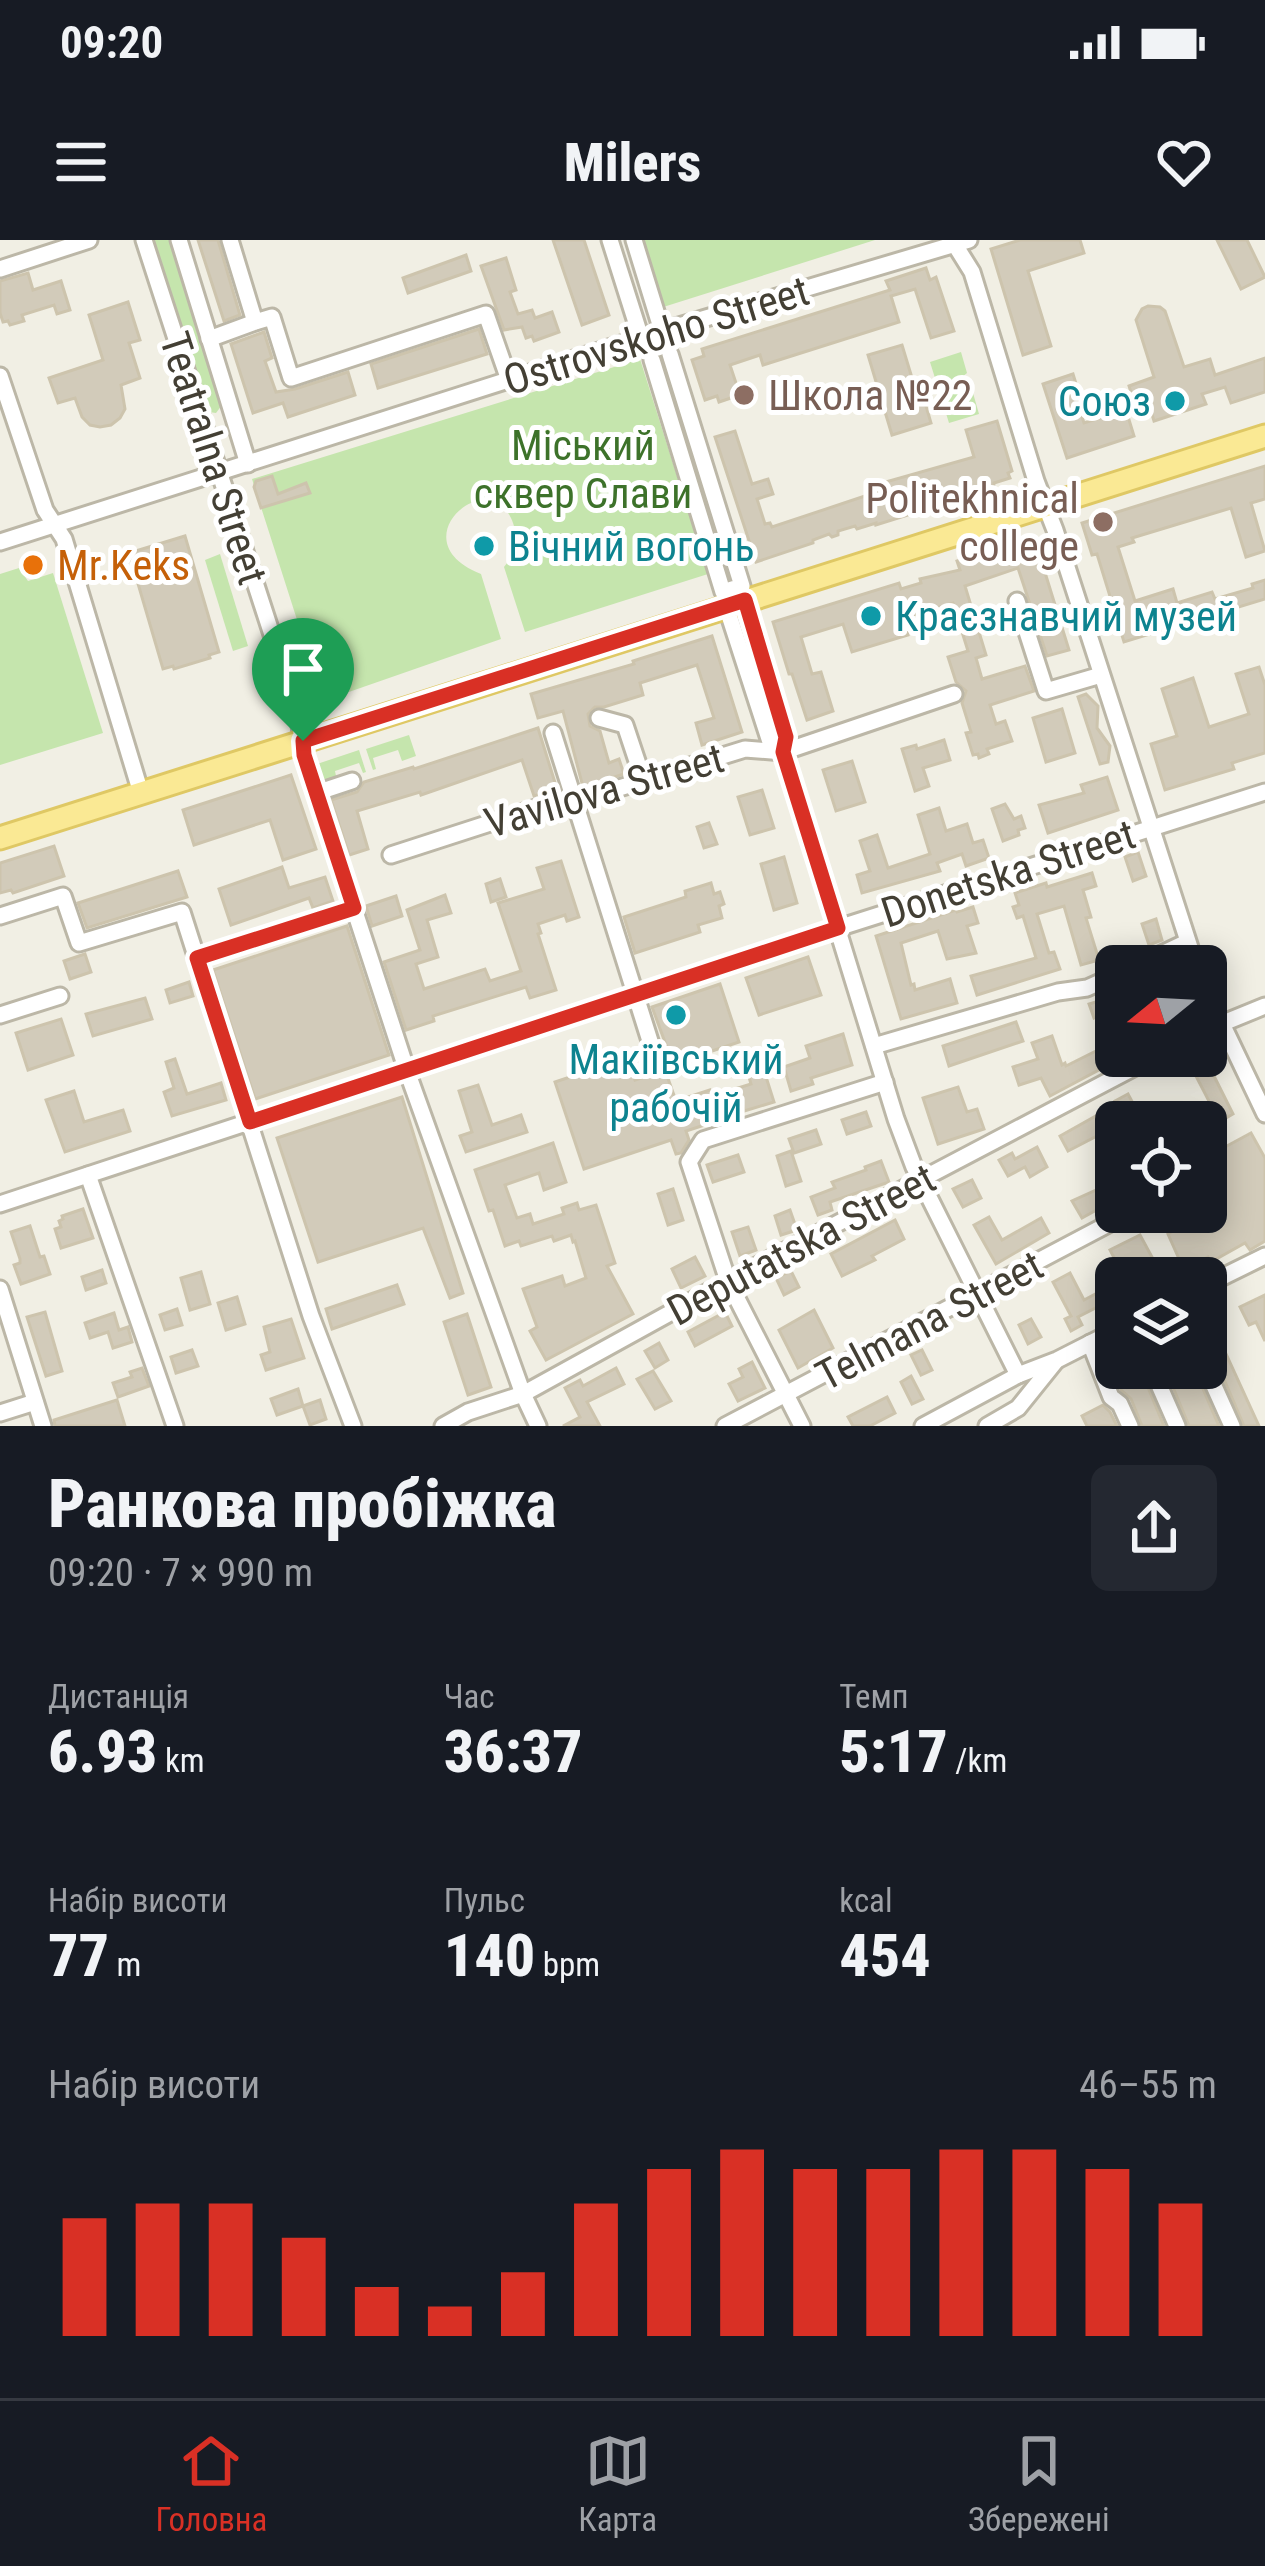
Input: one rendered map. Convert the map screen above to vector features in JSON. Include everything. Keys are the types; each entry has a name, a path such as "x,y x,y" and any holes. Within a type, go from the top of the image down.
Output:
{"main road":[{"path":"0,838 1265,436"}],"street":[{"path":"0,269 88,240"},
{"name":"Teatralna Street","path":"144,240 299,718 304,755 406,1071 538,1426"},
{"name":"Teatralna Street","path":"179,240 248,464"},
{"path":"230,240 255,322"},
{"path":"610,240 640,338"},
{"path":"634,240 662,331"},
{"path":"958,241 972,272 1188,945"},
{"name":"Ostrovskoho Street","path":"0,542 958,241"},
{"path":"209,339 272,316 291,378 486,314 508,380"},
{"path":"652,360 723,592 742,586 670,354"},
{"path":"0,376 45,510 64,539 141,793"},
{"path":"1017,601 1046,692 1101,674"},
{"path":"736,603 786,737 783,752 920,1180 1018,1375"},
{"name":"Vavilova Street","path":"391,855 561,800 574,802 745,749 783,752 954,694"},
{"path":"598,718 625,725 644,782"},
{"path":"553,733 656,1060"},
{"path":"316,793 352,781"},
{"name":"Donetska Street","path":"0,1204 1265,792"},
{"path":"0,916 63,896 79,943 182,912 310,1316 353,1426"},
{"path":"197,958 354,908"},
{"path":"1181,945 1187,942"},
{"path":"874,1046 1095,984"},
{"path":"0,1015 60,996"},
{"path":"1227,1021 1265,1006"},
{"path":"1227,1050 1265,1114"},
{"name":"Deputatska Street","path":"443,1426 468,1412 523,1394 1116,1077"},
{"path":"802,1426 728,1281 689,1162 704,1140 885,1082"},
{"path":"88,1175 175,1426"},
{"name":"Telmana Street","path":"725,1426 1095,1232"},
{"path":"1227,1275 1265,1256"},
{"path":"0,1289 43,1426"},
{"path":"922,1426 1095,1340"},
{"path":"1090,1343 1112,1397 1130,1426"},
{"path":"987,1426 1018,1408 1057,1360"},
{"path":"1161,1389 1177,1426"},
{"path":"1215,1389 1232,1426"},
{"path":"0,1413 35,1402"}],"green space":[{"path":"149,240 174,240 225,401 216,413 202,408"},
{"path":"636,240 875,240 657,309"},
{"path":"961,352 967,373 960,386 973,393 979,414 949,423 930,362"},
{"name":"Міський сквер Слави","path":"640,359 708,574 525,632 504,567 515,546 513,523 502,506 487,500 471,503 448,527 447,543 457,560 481,574 501,639 323,701 252,479"},
{"path":"220,554 248,646 233,651 205,560"},
{"path":"19,568 28,581 53,573 103,733 0,765 0,574"},
{"path":"409,735 416,756 402,761 398,750 373,758 373,770 366,749"},
{"path":"359,750 366,772 359,763 335,771 337,781 324,786 317,764"}],"building":[{"path":"198,240 218,240 240,315 224,321"},
{"path":"553,240 584,240 609,315 582,325"},
{"path":"1020,240 1080,240 1084,253 1028,271 1051,346 1023,355 991,249"},
{"path":"1217,240 1247,240 1265,277 1241,289"},
{"path":"466,255 471,271 408,293 403,278"},
{"path":"506,258 518,314 532,310 535,318 552,312 559,332 534,341 532,336 526,338 522,327 504,330 481,266"},
{"path":"926,268 930,280 936,277 954,331 931,338 915,289 891,296 899,322 763,365 760,355 730,365 740,395 719,402 717,396 705,400 692,360 704,356 702,349 890,290 886,281"},
{"path":"28,273 33,290 61,281 70,310 57,314 54,305 22,315 24,321 3,322 0,281"},
{"path":"128,302 140,340 129,343 140,378 121,385 125,409 120,418 111,425 90,425 75,398 58,403 49,378 103,360 89,315"},
{"path":"1148,306 1165,311 1184,367 1210,359 1215,375 1265,358 1265,392 1231,403 1225,387 1202,394 1206,404 1154,421 1151,411 1138,415 1129,386 1154,377 1136,320"},
{"path":"479,329 487,354 378,388 371,364"},
{"path":"264,332 272,358 265,361 276,392 348,372 355,395 288,417 283,403 253,413 231,344"},
{"path":"902,345 931,423 892,435 868,355"},
{"path":"1073,374 1084,423 1126,410 1134,436 1067,458 1043,384"},
{"path":"997,421 1012,471 1010,478 994,483 993,496 984,486 756,562 715,437 735,431 752,484 768,479 773,494 757,499 765,524 772,527 877,492 875,485 974,457 966,430"},
{"path":"1265,466 1265,499 1251,503 1265,551 1246,557 1231,508 1132,538 1134,542 1118,547 1135,601 1173,589 1177,603 1212,592 1215,599 1265,580 1265,599 1124,642 1097,554 1092,555 1082,523"},
{"path":"272,476 278,494 306,483 310,493 261,508 256,481"},
{"path":"185,536 219,652 163,669 129,553"},
{"path":"1034,537 1069,650 1047,656 1018,568 965,586 986,655 976,658 982,679 1025,666 1034,691 990,705 996,724 1005,721 1012,741 987,749 989,754 979,758 973,755 962,703 966,691 956,682 948,657 968,651 953,603 903,618 908,635 852,652 843,624 801,637 812,674 821,672 833,711 807,720 773,622 899,583 901,589 921,583 920,579 960,570 957,561"},
{"path":"712,636 742,732 702,745 696,723 714,718 697,665 640,683 643,695 595,707 588,714 590,726 600,731 609,763 619,759 624,774 583,787 563,711 538,718 531,694"},
{"path":"1259,667 1265,685 1265,753 1232,763 1234,769 1165,790 1151,744 1177,736 1162,689 1193,678 1209,727 1249,714 1236,674"},
{"path":"1086,694 1098,706 1097,728 1110,746 1108,762 1100,764 1078,697"},
{"path":"1062,709 1075,753 1046,762 1033,718"},
{"path":"538,728 557,789 534,796 522,760 421,795 357,811 368,849 349,855 331,800 357,792 364,782"},
{"path":"944,740 950,760 923,768 929,786 915,791 902,749"},
{"path":"852,761 865,802 836,811 823,770"},
{"path":"291,775 316,849 283,860 270,820 194,845 183,810"},
{"path":"1107,777 1118,810 1048,833 1039,805 1084,793 1081,785"},
{"path":"762,790 774,828 750,835 738,797"},
{"path":"1005,804 1014,819 1021,816 1025,828 1003,841 992,809"},
{"path":"939,808 946,831 967,824 973,843 983,840 989,858 966,866 962,854 937,863 940,871 862,893 857,875 870,871 860,841 877,835 888,868 930,854 918,815"},
{"path":"709,823 717,844 704,848 697,827"},
{"path":"54,846 64,876 0,893 0,863"},
{"path":"1138,852 1146,876 1133,881 1125,857"},
{"path":"784,857 797,903 774,910 761,864"},
{"path":"561,861 579,917 567,921 565,915 538,924 556,990 530,998 526,987 433,1016 434,1021 406,1030 384,962 420,950 407,910 445,895 451,913 427,920 438,957 416,964 424,989 485,969 490,981 521,971 498,903 544,889 537,868"},
{"path":"282,867 289,888 325,877 333,901 313,908 309,898 231,925 219,889"},
{"path":"178,871 187,897 87,928 78,903"},
{"path":"1092,873 1096,886 1083,890 1095,961 1081,965 1064,906 1037,914 1049,953 1054,952 1060,969 977,995 971,976 1036,958 1023,916 1017,918 1013,907 1019,905 1015,893 1046,883 1047,887"},
{"path":"500,879 506,897 491,902 486,884"},
{"path":"711,883 724,904 719,906 722,918 698,925 700,932 635,953 624,917 686,897 685,891"},
{"path":"396,896 402,916 372,926 366,906"},
{"path":"973,907 978,923 967,926 976,953 947,959 938,931 901,943 915,990 950,979 957,1003 901,1019 876,936"},
{"path":"1156,919 1162,940 1149,945 1142,924"},
{"path":"347,926 389,1055 255,1099 213,970"},
{"path":"85,954 91,972 70,979 64,961"},
{"path":"808,957 821,995 759,1015 746,978"},
{"path":"189,982 193,996 170,1003 166,990"},
{"path":"720,984 739,1042 673,1064 652,1007"},
{"path":"145,998 152,1019 93,1036 86,1014"},
{"path":"61,1019 73,1055 28,1070 16,1033"},
{"path":"1016,1022 1023,1041 949,1066 943,1046"},
{"path":"843,1034 852,1065 811,1078 813,1084 791,1091 784,1067 810,1058 806,1046"},
{"path":"1052,1036 1066,1066 1095,1052 1095,1072 1050,1096 1041,1078 1019,1085 1013,1067 1038,1059 1032,1043"},
{"path":"627,1058 635,1080 665,1070 676,1101 710,1090 720,1120 686,1131 689,1140 681,1153 676,1154 671,1140 584,1169 555,1082"},
{"path":"760,1058 774,1102 744,1111 738,1088 751,1084 745,1063"},
{"path":"175,1059 187,1094 221,1083 226,1100 172,1116 164,1092 174,1088 166,1062"},
{"path":"1197,1077 1214,1077 1226,1101 1209,1101"},
{"path":"478,1085 492,1125 521,1115 527,1132 466,1152 460,1136 472,1132 459,1091"},
{"path":"958,1087 967,1112 977,1109 984,1129 938,1144 923,1098"},
{"path":"74,1091 84,1122 123,1110 130,1131 65,1152 46,1100"},
{"path":"402,1097 463,1293 450,1298 423,1228 318,1262 277,1138"},
{"path":"866,1112 871,1126 847,1134 842,1120"},
{"path":"1095,1116 1095,1137 1068,1151 1060,1136"},
{"path":"816,1130 821,1144 794,1153 789,1139"},
{"path":"1251,1133 1265,1158 1265,1241 1250,1250 1245,1243 1220,1257 1178,1257 1170,1233 1227,1233 1227,1146"},
{"path":"553,1143 566,1182 544,1190 539,1173 505,1185 517,1218 530,1214 533,1224 564,1214 562,1208 577,1203 579,1210 596,1205 615,1263 607,1266 633,1314 546,1360 530,1331 537,1327 523,1289 562,1276 565,1286 586,1278 575,1241 571,1235 554,1241 552,1236 505,1246 475,1170"},
{"path":"1037,1147 1047,1167 1030,1177 1025,1167 1008,1176 999,1160 1012,1153 1015,1159"},
{"path":"791,1151 801,1181 786,1186 777,1156"},
{"path":"738,1155 744,1172 713,1182 707,1165"},
{"path":"881,1161 889,1182 830,1202 832,1210 818,1215 811,1197 835,1188 832,1182"},
{"path":"972,1180 981,1198 963,1207 953,1189"},
{"path":"673,1189 683,1220 668,1225 658,1194"},
{"path":"1095,1191 1095,1211 1082,1218 1072,1201"},
{"path":"83,1209 93,1238 61,1248 55,1229 61,1227 59,1221"},
{"path":"790,1210 797,1230 781,1235 775,1216"},
{"path":"989,1217 1002,1240 1041,1218 1049,1233 996,1264 974,1225"},
{"path":"895,1220 904,1239 842,1276 831,1254"},
{"path":"30,1226 50,1274 21,1284 14,1265 20,1259 11,1232"},
{"path":"748,1227 756,1250 740,1256 732,1232"},
{"path":"1140,1235 1152,1257 1114,1257 1110,1250"},
{"path":"695,1257 705,1276 681,1288 672,1269"},
{"path":"102,1270 106,1283 86,1290 82,1277"},
{"path":"791,1271 799,1287 784,1295 776,1278"},
{"path":"201,1272 210,1304 190,1310 181,1278"},
{"path":"1070,1273 1084,1300 1095,1294 1095,1308 1078,1317 1082,1325 1071,1331 1065,1319 1071,1316 1053,1282"},
{"path":"397,1285 404,1304 332,1329 326,1309"},
{"path":"1265,1295 1265,1341 1256,1322 1249,1325 1240,1307"},
{"path":"237,1297 245,1324 226,1330 218,1303"},
{"path":"177,1309 182,1325 165,1330 160,1315"},
{"path":"814,1310 833,1348 798,1368 779,1330"},
{"path":"45,1312 62,1371 46,1376 27,1317"},
{"path":"725,1312 732,1326 695,1346 688,1332"},
{"path":"114,1313 119,1330 128,1327 132,1342 113,1348 108,1332 90,1338 85,1323"},
{"path":"467,1314 491,1387 468,1395 444,1322"},
{"path":"291,1319 304,1358 266,1370 261,1355 270,1352 264,1327"},
{"path":"1031,1319 1041,1337 1028,1344 1019,1325"},
{"path":"659,1343 668,1360 655,1368 645,1351"},
{"path":"192,1350 198,1366 176,1373 171,1357"},
{"path":"922,1350 932,1370 921,1375 911,1355"},
{"path":"1227,1356 1259,1426 1244,1426 1227,1386"},
{"path":"752,1362 765,1388 738,1401 729,1384 743,1377 739,1369"},
{"path":"142,1368 149,1386 118,1397 113,1383"},
{"path":"616,1368 624,1384 587,1402 600,1426 563,1426 580,1417 565,1388 580,1380 583,1386"},
{"path":"653,1371 671,1401 655,1409 637,1379"},
{"path":"911,1376 923,1399 912,1404 901,1382"},
{"path":"298,1389 303,1406 277,1415 271,1399"},
{"path":"1149,1389 1164,1426 1142,1426 1131,1399 1121,1390"},
{"path":"1174,1389 1203,1389 1219,1426 1189,1426"},
{"path":"887,1397 895,1413 870,1426 853,1426 848,1417"},
{"path":"117,1400 125,1426 55,1426 54,1420"},
{"path":"320,1400 326,1419 310,1425 303,1406"},
{"path":"1103,1405 1117,1426 1087,1426 1082,1416"}],"place":[{"name":"Школа №22","path":"744,395"},
{"name":"Союз","path":"1175,401"},
{"name":"Politekhnical college","path":"1103,522"},
{"name":"Вічний вогонь","path":"484,546"},
{"name":"Mr.Keks","path":"33,565"},
{"name":"Краєзнавчий музей","path":"871,616"},
{"name":"Макіївський рабочій","path":"676,1015"}],"route":[{"path":"745,600 786,737 783,752 838,928 250,1122 197,958 354,908 303,741 745,600"}]}
